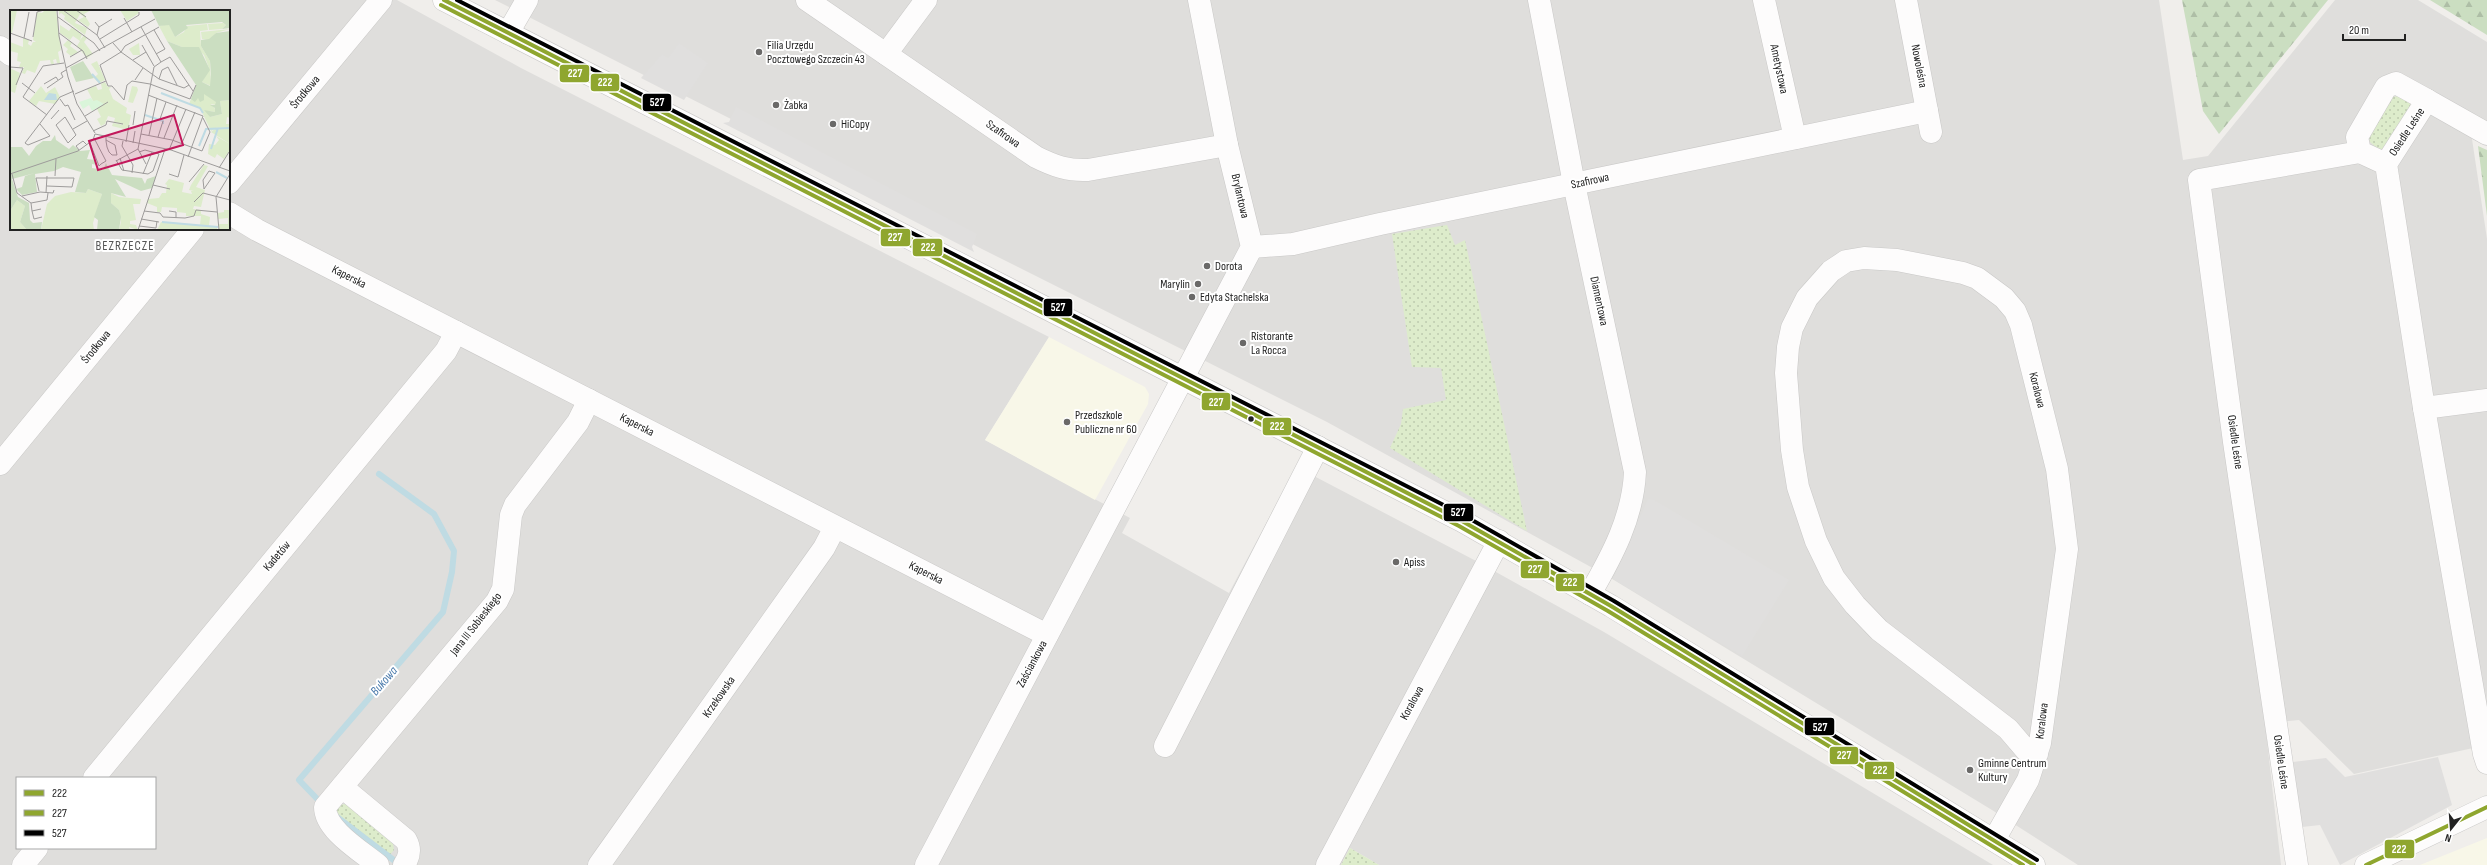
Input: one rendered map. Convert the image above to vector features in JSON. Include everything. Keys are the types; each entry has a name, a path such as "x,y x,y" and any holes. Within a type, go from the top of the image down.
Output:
{"street":[{"name":"Środkowa","path":"230,182 381,0"},
{"path":"444,0 1499,541 1590,594 2034,865"},
{"path":"508,33 527,0"},
{"name":"Szafirowa","path":"807,0 1036,157 1065,169 1088,170 1227,144"},
{"path":"886,54 926,0"},
{"name":"Brylantowa","path":"1199,0 1227,144 1252,247"},
{"name":"Diamentowa","path":"1539,0 1574,184 1635,472 1634,494 1628,515 1613,552 1590,594"},
{"name":"Ametystowa","path":"1764,0 1794,138"},
{"name":"Nowoleśna","path":"1906,0 1931,132"},
{"path":"0,46 10,54"},
{"name":"Osiedle Leśne","path":"2360,152 2357,137 2386,87 2396,83 2487,134"},
{"name":"Osiedle Leśne","path":"2427,100 2386,164 2424,408 2484,754 2487,763"},
{"name":"Szafirowa","path":"1252,247 1293,244 1927,111"},
{"name":"Osiedle Leśne","path":"2297,865 2234,442 2199,180 2360,152 2386,164"},
{"name":"Kaperska","path":"230,214 257,230 1047,635"},
{"name":"Środkowa","path":"0,464 192,230"},
{"path":"1183,378 1252,247"},
{"name":"Koralowa","path":"1864,258 1897,260 1977,278 2004,298 2015,311 2021,325 2058,470 2066,549 2043,718 2037,754 2026,750 2008,729 1879,630 1855,606 1834,578 1816,542 1798,487 1792,450 1786,373 1788,347 1792,328 1808,298 1831,271 1846,261 1864,258"},
{"name":"Kadetów","path":"95,777 446,350 456,332"},
{"name":"Zaściankowa","path":"926,865 1183,378"},
{"name":"Jana III Sobieskiego","path":"378,865 331,826 325,816 325,808 497,601 503,590 511,515 515,505 578,422 589,400"},
{"path":"2424,408 2487,400"},
{"path":"1165,746 1318,447"},
{"name":"Krzekowska","path":"600,865 824,548 834,527"},
{"name":"Koralowa","path":"1327,865 1499,541"},
{"path":"2008,729 2029,727 2043,718"},
{"path":"1994,840 2028,780 2037,754"},
{"path":"342,787 406,840 410,851 404,865"},
{"path":"2366,865 2487,807"},
{"path":"23,865 36,849"}],"shaded area":[{"path":"0,0 397,0 521,68 1049,337 985,440 1130,518 1122,533 1229,593 1294,471 1312,475 1478,562 1604,632 1993,865 1379,865 1350,848 1341,865 0,865"},
{"path":"495,0 2159,0 2183,160 2208,156 2335,0 2418,0 2487,42 2487,146 2472,139 2487,239 2487,745 2354,774 2299,720 2265,723 2281,865 2078,865 1992,810 1609,577 1327,422 982,249 731,119"},
{"path":"679,43 708,63 684,100 641,78 662,54 668,58"},
{"path":"736,107 977,234 972,247 974,252 723,123 729,122"},
{"name":"Przedszkole Publiczne nr 60","path":"1049,337 1145,387 1149,394 1148,404 1095,500 985,440"},
{"path":"1648,499 1654,500 1789,580 1742,656 1613,579"},
{"path":"2438,757 2452,805 2340,865 2320,825 2302,827 2293,762 2326,758 2345,777"},
{"path":"2487,838 2487,865 2420,865"}],"green space":[{"path":"2182,0 2328,0 2219,134 2203,111"},
{"path":"2430,0 2487,0 2487,35"},
{"path":"2400,96 2410,102 2411,109 2383,149 2378,149 2370,142 2369,136 2392,97"},
{"path":"2478,146 2487,150 2487,216"},
{"path":"1447,225 1455,245 1465,240 1527,531 1390,448 1401,424 1403,409 1446,400 1441,368 1412,367 1392,234"},
{"path":"346,804 393,844 394,850 388,857 381,857 335,817 335,809 338,805"},
{"path":"1350,848 1379,865 1341,865"}],"waterway":[{"name":"Bukowa","path":"323,805 299,780 443,612 452,572 454,551 434,514 379,474"},
{"name":"Bukowa","path":"337,817 400,865"}],"transit line":[{"name":"222","path":"444,0 1462,521 1611,606 2034,865"},
{"name":"527","path":"457,0 1465,516 1614,601 2037,860"},
{"name":"227","path":"441,5 1459,526 1608,611 2023,865"},
{"name":"222","path":"2366,865 2487,807"}],"place":[{"name":"Filia Urzędu Pocztowego Szczecin 43","path":"759,52"},
{"name":"Żabka","path":"776,105"},
{"name":"HiCopy","path":"833,124"},
{"name":"Dorota","path":"1207,266"},
{"name":"Marylin","path":"1198,284"},
{"name":"Edyta Stachelska","path":"1192,297"},
{"name":"Ristorante La Rocca","path":"1243,343"},
{"name":"Przedszkole Publiczne nr 60","path":"1067,422"},
{"name":"Apiss","path":"1396,562"},
{"name":"Gminne Centrum Kultury","path":"1970,770"}],"district":[{"name":"BEZRZECZE","path":"125,246"}]}
